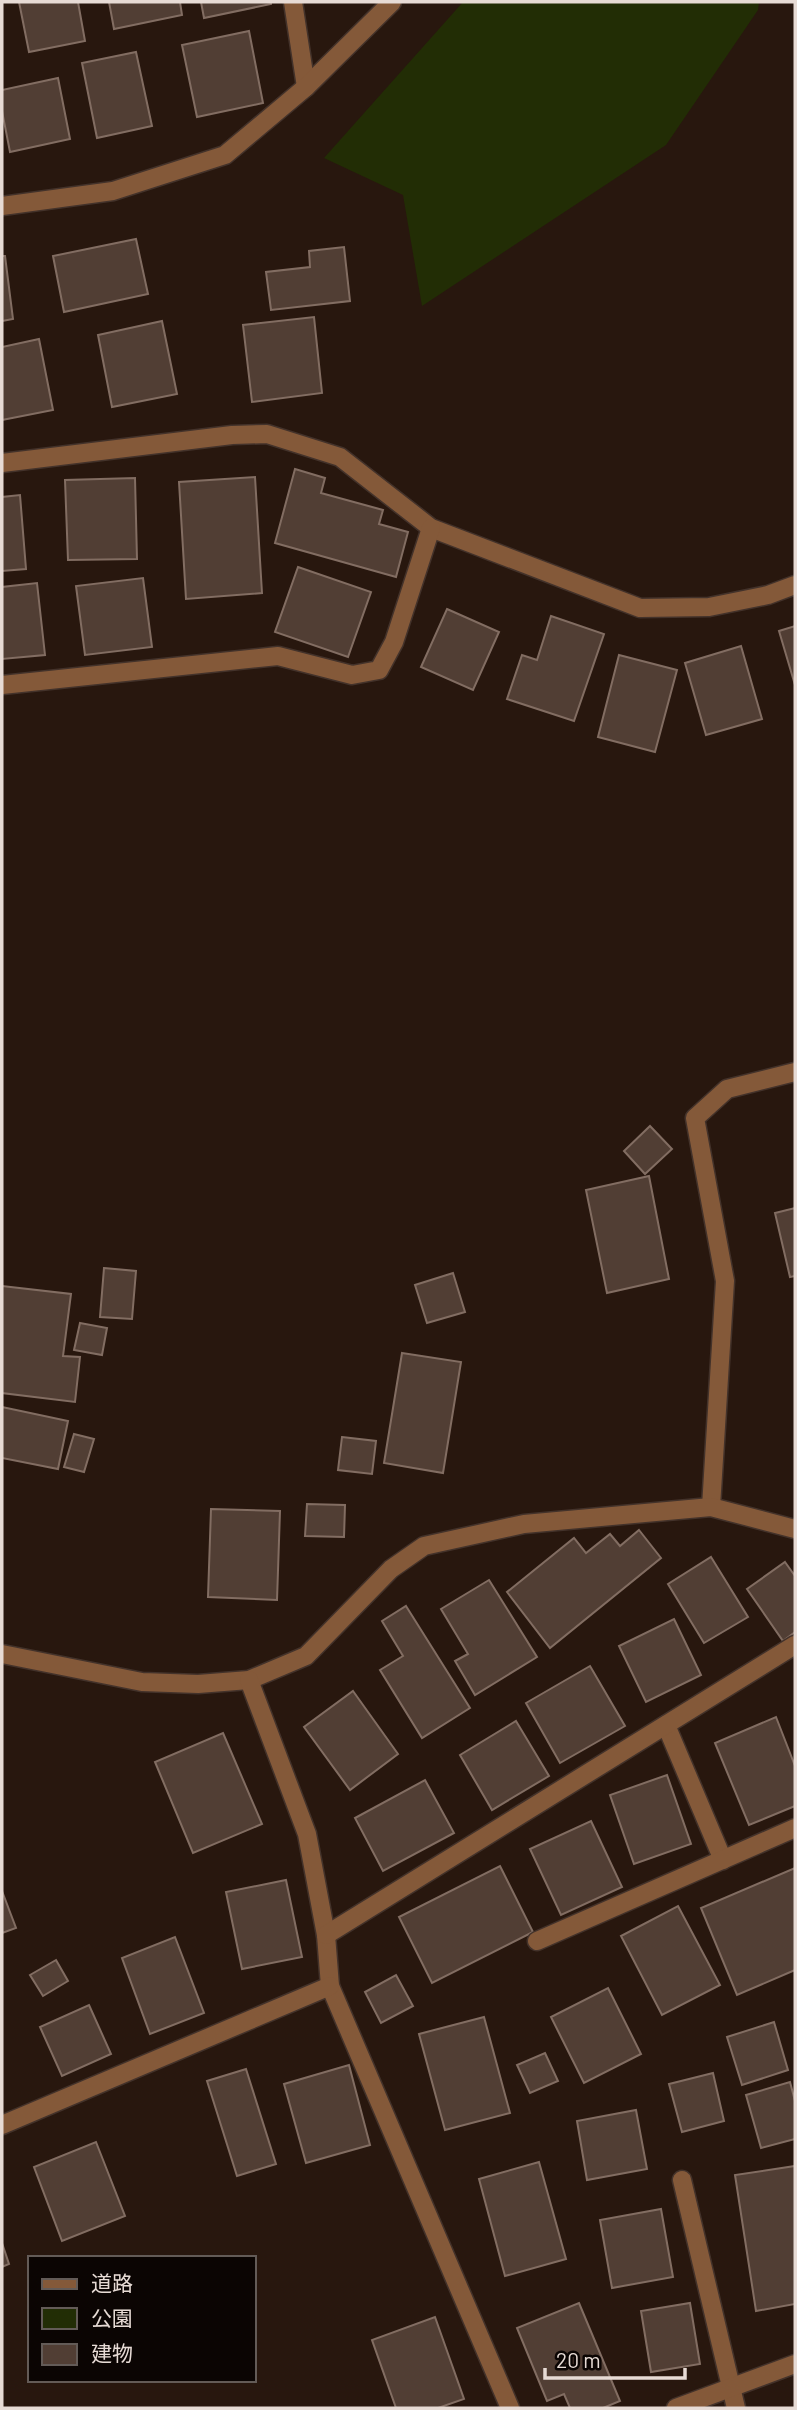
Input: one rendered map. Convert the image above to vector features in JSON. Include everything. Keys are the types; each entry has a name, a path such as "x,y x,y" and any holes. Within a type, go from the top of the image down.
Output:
{"street":[{"path":"293,2 306,87"},
{"path":"2,206 113,191 225,155 306,87 392,2"},
{"path":"2,463 232,435 267,435 340,457 431,528 640,608 709,607 768,595 795,585"},
{"path":"2,685 278,656 352,675 379,670 394,642 431,528"},
{"path":"711,1507 725,1281 695,1118 727,1089 795,1072"},
{"path":"2,1654 142,1682 198,1684 249,1681 306,1656 391,1569 424,1546 524,1524 711,1507 792,1531"},
{"path":"326,1935 795,1645"},
{"path":"249,1681 307,1834 326,1935 330,1986 510,2408"},
{"path":"666,1725 723,1860"},
{"path":"537,1941 795,1828"},
{"path":"2,2125 330,1986"},
{"path":"682,2180 736,2408"},
{"path":"676,2408 795,2364"}],"green space":[{"path":"463,2 759,2 758,10 666,145 422,306 403,195 324,158"}],"building":[{"path":"19,2 78,2 85,41 29,52"},
{"path":"109,2 180,2 182,15 114,29"},
{"path":"201,2 271,2 271,4 204,18"},
{"path":"249,31 263,103 197,117 182,45"},
{"path":"136,52 152,126 97,138 82,63"},
{"path":"58,78 70,139 10,152 2,111 2,90"},
{"path":"136,239 148,294 64,312 53,256"},
{"path":"344,247 350,301 271,310 266,272 310,267 309,251"},
{"path":"2,256 5,256 13,319 2,321"},
{"path":"314,317 322,393 252,402 243,325"},
{"path":"162,321 177,394 112,407 98,335"},
{"path":"39,339 53,410 2,420 2,347"},
{"path":"295,469 325,478 321,493 383,510 379,524 408,532 396,577 275,543"},
{"path":"255,477 262,593 186,599 179,482"},
{"path":"135,478 137,559 68,560 65,480"},
{"path":"20,495 26,569 2,571 2,497"},
{"path":"298,567 371,592 348,657 275,632"},
{"path":"143,578 152,647 85,655 76,586"},
{"path":"37,583 45,655 2,659 2,587"},
{"path":"447,609 499,632 473,690 421,667"},
{"path":"551,616 604,634 574,721 507,699 522,655 537,660"},
{"path":"795,626 795,685 779,631"},
{"path":"741,646 762,719 706,735 685,663"},
{"path":"619,655 677,670 655,752 598,737"},
{"path":"650,1126 672,1149 645,1174 624,1151"},
{"path":"649,1176 669,1279 607,1293 586,1190"},
{"path":"795,1208 795,1276 790,1277 775,1213"},
{"path":"104,1268 136,1271 132,1319 100,1317"},
{"path":"453,1273 465,1312 427,1323 415,1285"},
{"path":"2,1286 71,1294 63,1356 80,1357 75,1402 2,1393"},
{"path":"80,1323 107,1328 102,1355 74,1350"},
{"path":"402,1353 461,1362 443,1473 384,1463"},
{"path":"2,1407 68,1421 58,1469 2,1458"},
{"path":"74,1434 94,1439 84,1472 64,1467"},
{"path":"342,1437 376,1441 372,1474 338,1470"},
{"path":"307,1504 345,1505 344,1537 305,1536"},
{"path":"211,1509 280,1511 277,1600 208,1597"},
{"path":"639,1530 661,1558 550,1648 507,1592 574,1538 586,1553 610,1534 620,1546"},
{"path":"711,1557 748,1617 704,1643 668,1584"},
{"path":"785,1562 795,1576 795,1632 783,1641 747,1589"},
{"path":"489,1580 537,1657 475,1695 455,1661 468,1654 441,1609"},
{"path":"406,1606 470,1708 422,1738 380,1670 403,1656 382,1621"},
{"path":"674,1619 701,1675 646,1702 619,1646"},
{"path":"590,1666 625,1726 560,1763 526,1703"},
{"path":"353,1691 398,1754 350,1790 304,1727"},
{"path":"776,1717 795,1766 795,1806 749,1825 715,1743"},
{"path":"516,1721 549,1776 492,1810 460,1755"},
{"path":"223,1733 262,1824 193,1853 155,1762"},
{"path":"667,1775 691,1844 634,1864 610,1795"},
{"path":"425,1780 454,1833 383,1871 355,1818"},
{"path":"591,1821 622,1887 561,1915 530,1849"},
{"path":"500,1866 533,1932 432,1983 399,1917"},
{"path":"795,1868 795,1970 737,1995 701,1908"},
{"path":"286,1880 302,1957 242,1969 226,1892"},
{"path":"2,1891 16,1928 2,1933"},
{"path":"678,1906 720,1985 662,2015 621,1936"},
{"path":"175,1937 204,2013 150,2034 122,1958"},
{"path":"56,1960 68,1981 43,1996 30,1975"},
{"path":"396,1975 413,2006 381,2023 365,1992"},
{"path":"608,1988 641,2054 584,2083 551,2017"},
{"path":"89,2005 111,2054 62,2076 40,2027"},
{"path":"484,2017 510,2113 445,2130 419,2034"},
{"path":"774,2022 788,2070 742,2085 727,2037"},
{"path":"545,2053 558,2081 530,2093 517,2065"},
{"path":"349,2065 370,2145 306,2163 284,2084"},
{"path":"246,2069 276,2164 237,2176 207,2081"},
{"path":"713,2073 724,2121 682,2132 669,2084"},
{"path":"790,2082 795,2101 795,2139 761,2148 746,2095"},
{"path":"636,2110 647,2169 587,2180 577,2121"},
{"path":"96,2142 125,2216 62,2241 34,2167"},
{"path":"539,2162 566,2259 505,2276 479,2179"},
{"path":"795,2166 795,2304 756,2311 735,2175"},
{"path":"661,2209 673,2277 612,2288 600,2220"},
{"path":"2,2243 9,2264 2,2267"},
{"path":"579,2303 620,2401 603,2408 570,2408 564,2394 547,2401 517,2328"},
{"path":"690,2303 700,2364 651,2372 641,2311"},
{"path":"435,2317 464,2399 438,2408 396,2408 372,2340"}]}
